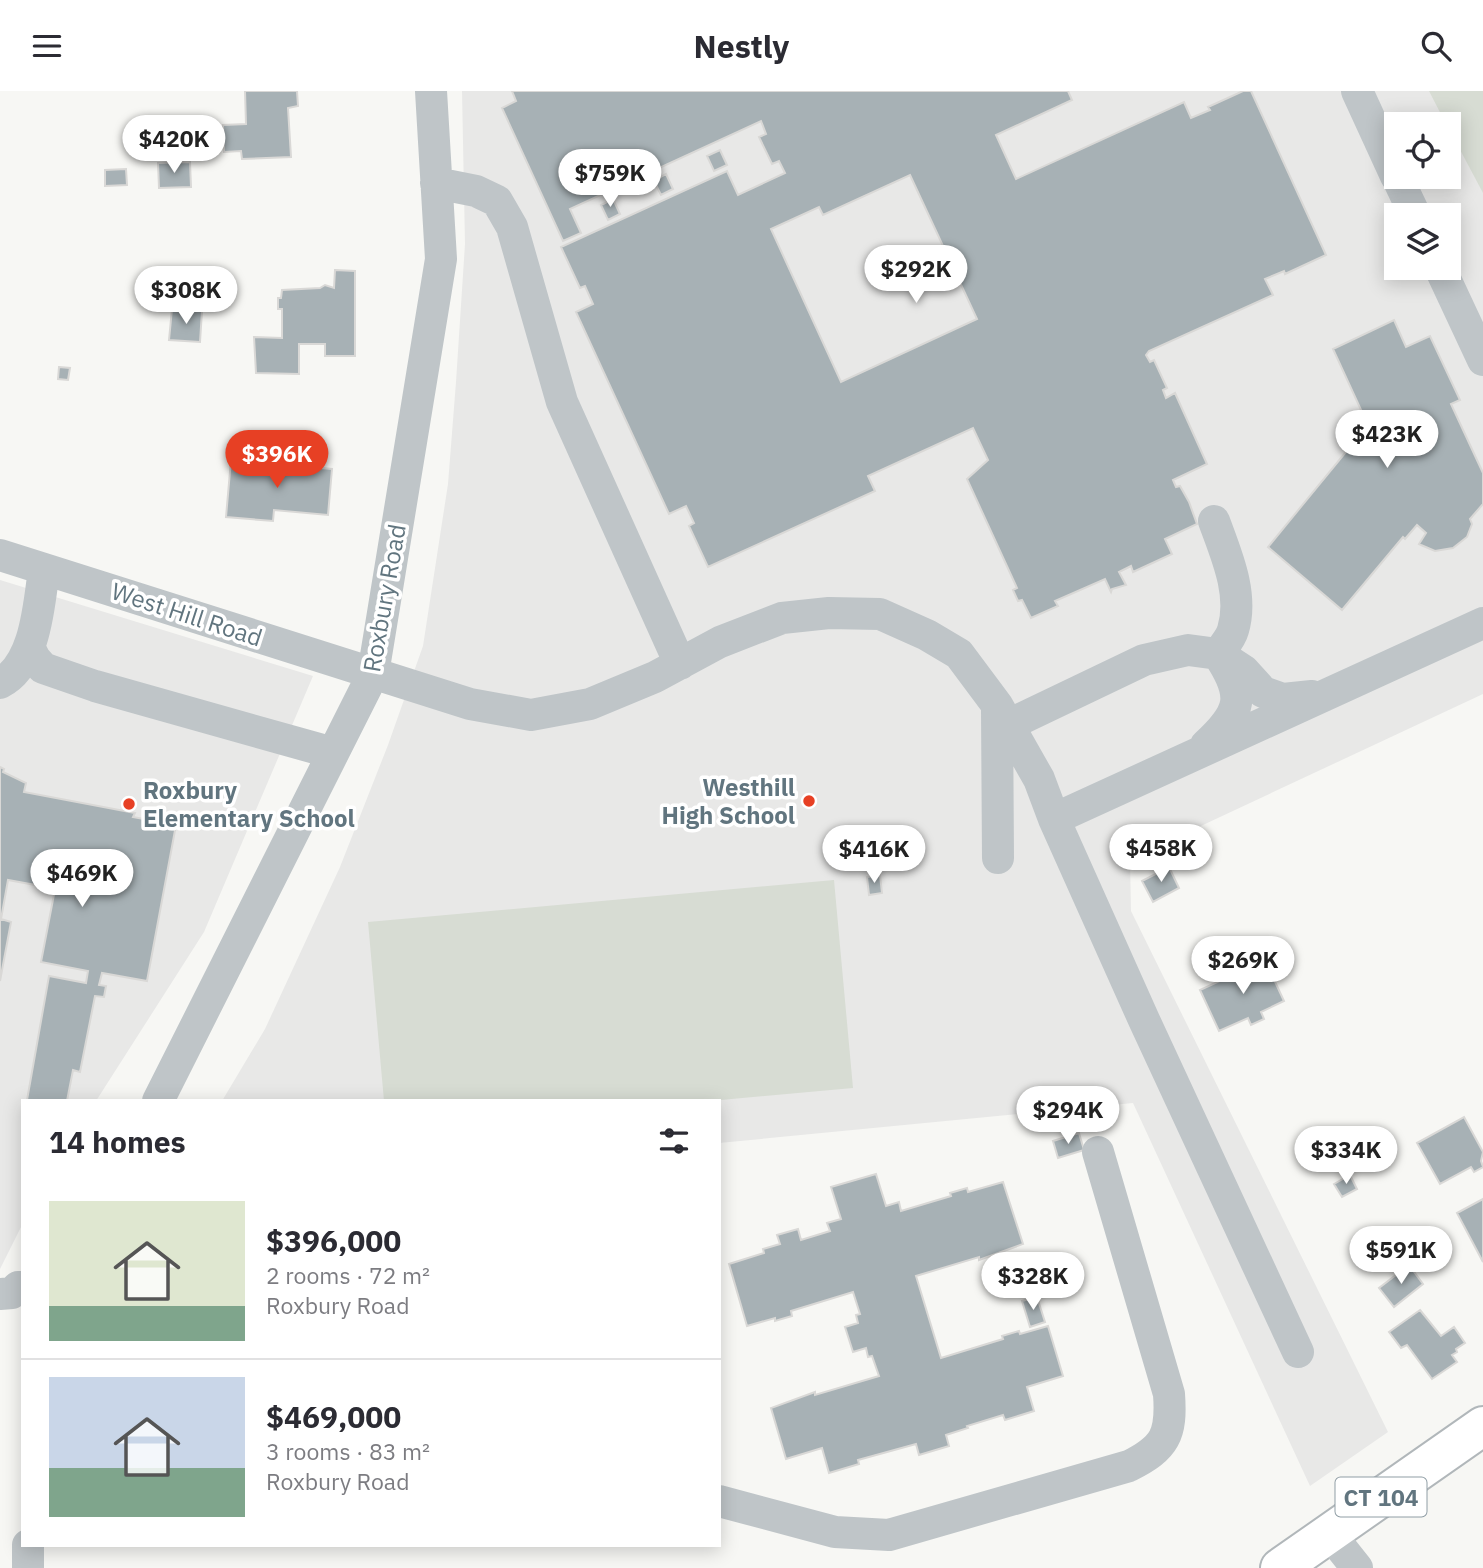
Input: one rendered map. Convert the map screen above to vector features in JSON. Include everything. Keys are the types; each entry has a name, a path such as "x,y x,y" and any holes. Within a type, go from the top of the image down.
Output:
{"main road":[{"name":"CT 104","path":"1280,1568 1483,1426"}],"street":[{"name":"Roxbury Road","path":"159,1099 373,674 441,259 431,91"},
{"path":"1356,91 1384,149"},
{"path":"436,183 476,191 497,201 512,227 562,402 680,664"},
{"path":"1446,280 1483,360"},
{"path":"1214,521 1230,564 1236,607 1233,632 1218,654"},
{"name":"West Hill Road","path":"0,555 470,704 531,715 590,704 655,677 720,642 782,618 829,613 880,614 927,635 959,654 1003,715 1039,779 1054,819 1298,1352"},
{"path":"0,683 9,678 29,647 36,628 44,569"},
{"path":"1054,819 1483,623"},
{"path":"29,647 43,668 95,686 333,753"},
{"path":"998,858 1003,715 1144,660 1188,650 1218,654 1244,671 1263,692 1283,699 1324,695"},
{"path":"1197,753 1227,725 1238,698 1231,674 1218,654"},
{"path":"721,1502 835,1532 890,1535 1129,1467 1153,1454 1166,1435 1171,1414 1169,1394 1098,1152"},
{"path":"1330,1534 1357,1568"},
{"path":"27,1568 28,1547"}],"shaded area":[{"name":"Westhill High School","path":"462,91 1483,91 1483,694 1130,859 1131,911 1388,1432 1310,1486 1133,1103 721,1143 721,1099 223,1099 265,1029 340,867 388,745 423,646 448,484 465,244"},
{"path":"1429,91 1483,91 1483,193 1461,152 1461,112 1440,112"},
{"name":"Roxbury Elementary School","path":"0,580 313,676 204,932 97,1099 21,1099 21,1227 0,1269"},
{"path":"834,880 853,1088 721,1100 384,1099 368,922"}],"building":[{"path":"245,91 297,91 298,106 288,108 291,157 242,159 241,151 224,152 223,125 246,124"},
{"path":"512,91 1068,91 1072,100 996,135 1016,179 1184,102 1191,118 1243,91 1251,91 1326,255 1285,274 1284,271 1265,279 1273,295 1149,351 1146,355 1150,362 1154,360 1167,388 1163,390 1166,398 1175,393 1207,464 1173,480 1176,487 1180,486 1189,502 1197,524 1165,539 1172,554 1133,572 1131,566 1119,572 1126,585 1112,589 1111,592 1105,579 1055,601 1058,606 1031,618 1022,600 1018,601 1013,590 1017,588 967,479 988,460 973,428 868,476 875,491 708,567 689,526 694,523 686,506 669,514 576,312 593,304 585,286 580,288 561,247 727,171 738,195 785,173 779,161 772,164 759,137 766,134 761,121 570,209 581,233 563,241 502,108 516,101","holes":["910,175 977,319 841,382 771,229 819,207 823,215"]},
{"path":"720,150 727,165 714,171 707,156"},
{"path":"190,162 191,187 159,188 158,163"},
{"path":"126,169 127,185 105,186 105,170"},
{"path":"666,174 673,189 661,195 654,181"},
{"path":"613,199 620,214 608,220 601,205"},
{"path":"335,270 355,271 355,356 325,356 325,344 299,344 299,374 256,373 254,337 282,338 282,309 278,309 278,298 281,298 282,290 320,288 325,285 334,288"},
{"path":"172,309 202,311 200,342 169,340"},
{"path":"1394,320 1406,347 1430,336 1460,400 1451,404 1483,473 1483,504 1470,519 1472,524 1467,537 1453,548 1435,551 1419,544 1426,533 1417,525 1405,539 1403,537 1342,610 1268,547 1368,425 1333,349"},
{"path":"59,367 70,368 68,380 58,379"},
{"path":"231,460 332,469 328,515 274,510 273,521 226,517"},
{"path":"0,767 4,769 3,772 26,783 24,792 135,813 133,817 176,825 147,981 102,973 99,985 106,986 104,997 95,996 80,1072 73,1070 67,1099 27,1099 49,976 86,983 88,971 41,962 56,884 42,881 41,886 8,880 1,919 11,922 0,981"},
{"path":"1169,867 1179,888 1153,902 1142,881"},
{"path":"880,875 882,893 869,895 867,877"},
{"path":"1265,960 1284,1001 1261,1012 1264,1019 1251,1025 1248,1018 1219,1031 1200,990"},
{"path":"1464,1117 1483,1152 1483,1167 1474,1172 1471,1167 1440,1184 1417,1143"},
{"path":"1079,1133 1084,1150 1058,1158 1053,1141"},
{"path":"876,1174 886,1206 899,1202 901,1211 951,1196 950,1193 967,1188 968,1192 1003,1182 1023,1244 979,1260 979,1257 916,1276 941,1358 1003,1339 1002,1336 1048,1326 1063,1376 1027,1387 1034,1411 1005,1420 1003,1415 967,1426 968,1428 946,1435 949,1446 919,1455 916,1444 858,1460 859,1464 829,1473 822,1448 786,1459 771,1408 815,1392 815,1395 879,1376 866,1348 853,1352 845,1327 858,1323 856,1315 860,1314 853,1292 791,1311 792,1316 747,1326 729,1264 764,1253 763,1249 780,1244 777,1235 798,1229 801,1240 830,1231 827,1223 841,1219 831,1187"},
{"path":"1350,1175 1357,1189 1342,1197 1334,1184"},
{"path":"1483,1199 1483,1262 1457,1213"},
{"path":"1409,1265 1423,1284 1394,1307 1379,1288"},
{"path":"1037,1297 1045,1322 1030,1327 1022,1301"},
{"path":"1420,1310 1441,1336 1454,1327 1465,1343 1452,1355 1457,1362 1432,1379 1407,1345 1401,1348 1389,1332"}],"place":[{"name":"Westhill High School","path":"809,801"},
{"name":"Roxbury Elementary School","path":"129,804"}]}
